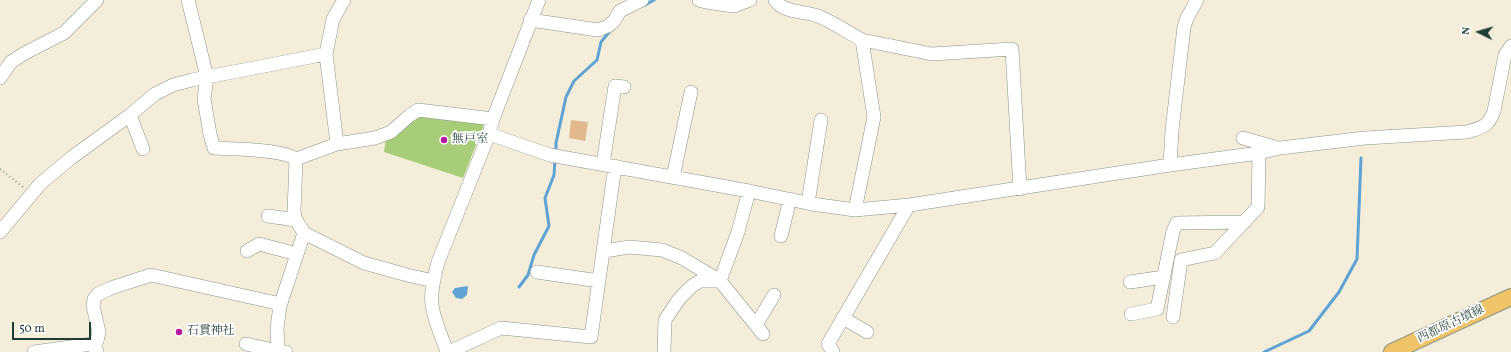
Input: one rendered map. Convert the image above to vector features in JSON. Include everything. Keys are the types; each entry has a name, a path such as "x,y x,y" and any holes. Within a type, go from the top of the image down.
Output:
{"main road":[{"name":"西都原古墳線","path":"1392,352 1511,297"}],"street":[{"path":"0,78 10,62 64,33 97,0"},
{"path":"188,0 207,77 204,99 214,148 270,152 291,155 296,159"},
{"path":"338,144 326,54 334,19 344,0"},
{"path":"539,0 493,119 489,134 438,262 431,303 434,316 448,352 502,328 591,337 604,251 615,86 624,87"},
{"path":"530,20 598,30 608,26 614,21 620,11 642,0"},
{"path":"699,0 734,6 750,0"},
{"path":"776,0 777,3 787,9 818,16 862,40 932,54 1012,49 1020,189"},
{"path":"1170,165 1172,130 1184,27 1187,18 1197,0"},
{"path":"855,210 874,117 862,40"},
{"path":"489,134 555,156 808,203 855,210 909,205 1020,189 1170,165 1259,153 1280,148 1365,138 1467,132 1484,127 1491,119 1505,55 1511,46"},
{"path":"0,232 40,184 71,158 130,115 154,94 173,85 207,77 326,54"},
{"path":"673,177 691,92"},
{"path":"296,159 338,144 375,138 391,132 418,110 493,119"},
{"path":"130,115 143,149"},
{"path":"808,203 821,120"},
{"path":"1243,138 1280,148"},
{"path":"1173,317 1181,260 1215,253 1258,207 1259,153"},
{"path":"296,159 294,212 296,220 304,233 364,263 434,281"},
{"path":"720,281 738,232 749,191"},
{"path":"781,236 790,199"},
{"path":"833,352 828,344 909,205"},
{"path":"268,216 296,220"},
{"path":"1131,314 1157,308 1173,231 1177,223 1245,222"},
{"path":"246,344 282,351 277,328 281,304 304,233"},
{"path":"247,251 259,244 297,254"},
{"path":"604,251 630,247 662,250 682,258 720,281 760,329 774,295"},
{"path":"537,272 599,282"},
{"path":"34,352 95,348 99,332 93,306 94,299 98,294 111,288 150,275 281,304"},
{"path":"1130,282 1164,277"},
{"path":"664,352 665,320 679,299 692,286 700,281 720,281"},
{"path":"843,318 868,332"}],"path":[{"path":"0,169 32,194"}],"green space":[{"path":"418,114 485,122 463,178 384,152 386,138"}],"water":[{"path":"468,286 467,295 462,299 456,298 452,292 455,288"}],"building":[{"path":"571,120 588,122 585,141 569,138"}],"waterway":[{"path":"645,5 654,0"},
{"path":"556,153 556,143 566,97 574,81 597,60 601,42 611,30"},
{"path":"1264,352 1309,331 1339,292 1357,259 1361,158"},
{"path":"519,287 528,275 534,255 549,226 545,198 554,175 555,159"}],"place":[{"name":"無戸室","path":"444,140"},
{"name":"石貫神社","path":"179,332"}]}
